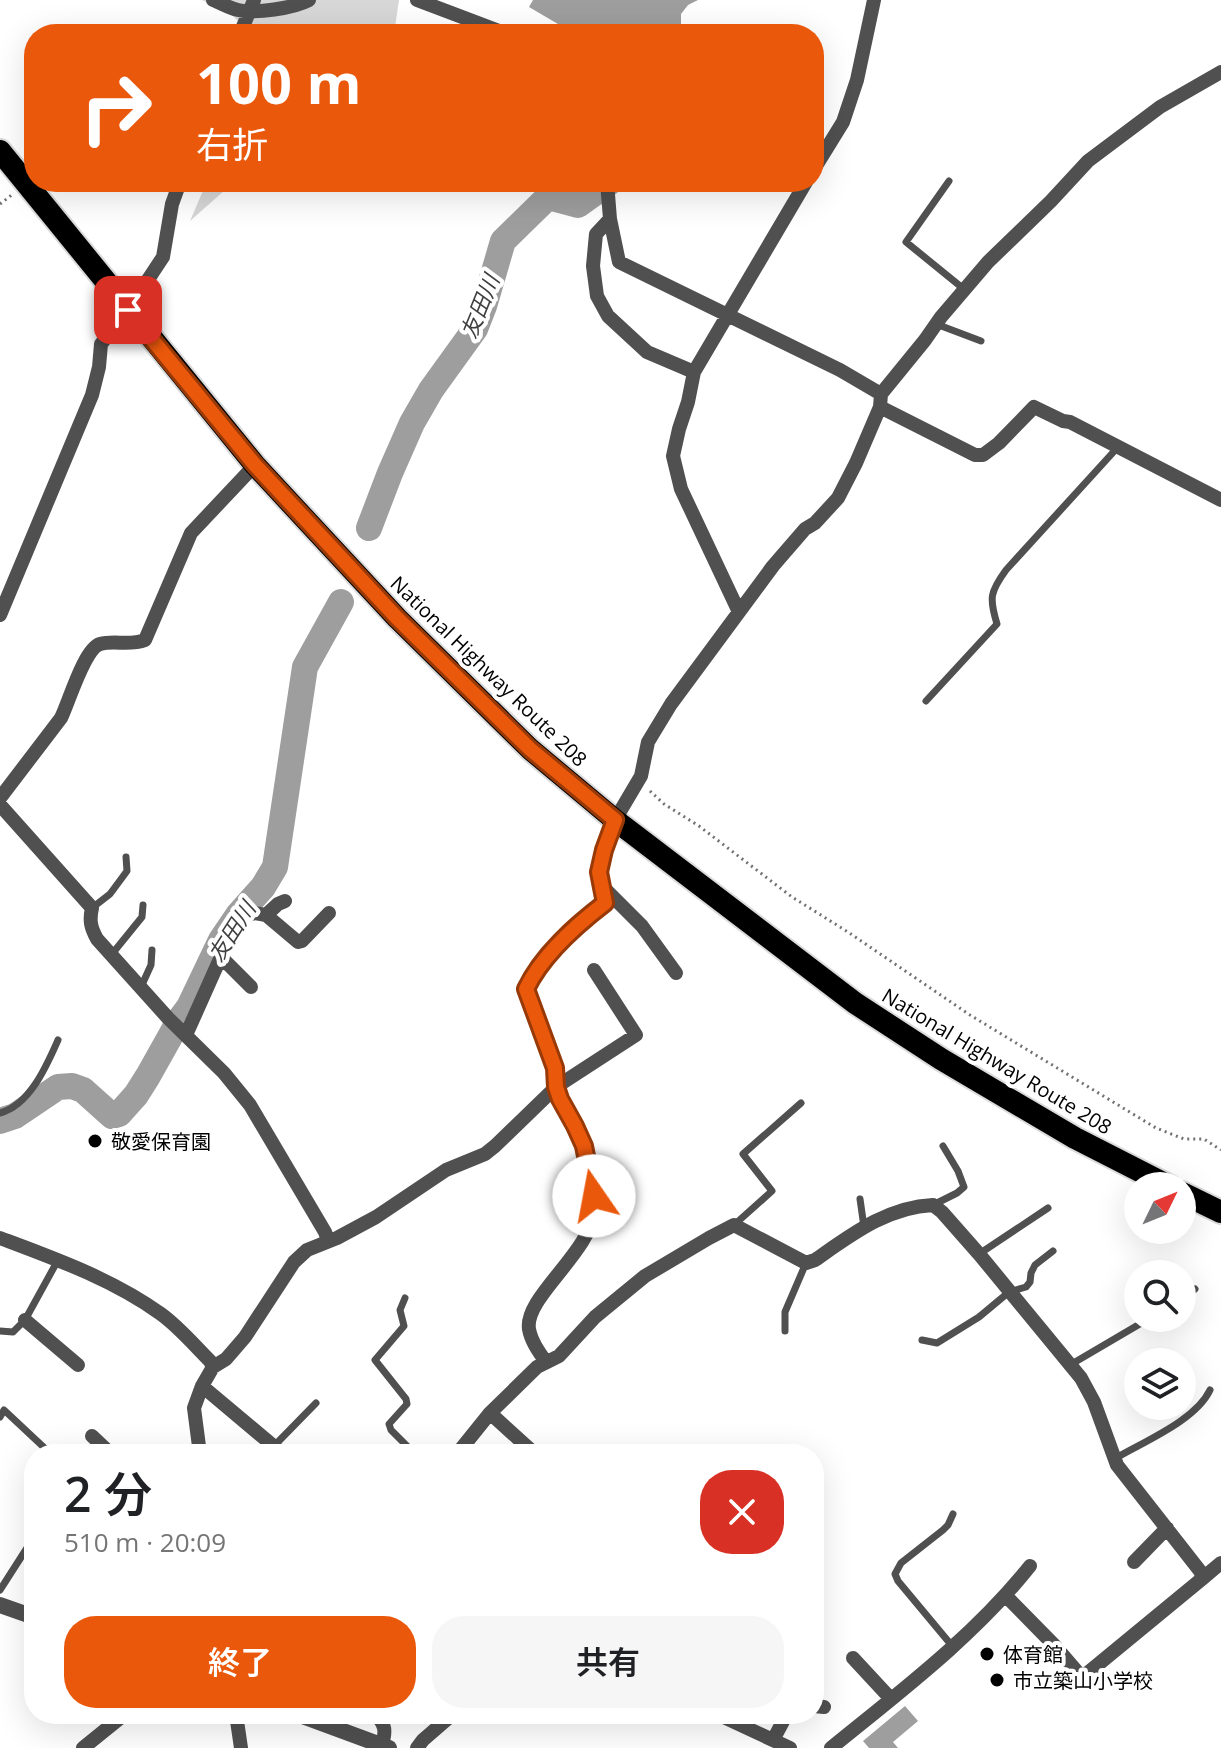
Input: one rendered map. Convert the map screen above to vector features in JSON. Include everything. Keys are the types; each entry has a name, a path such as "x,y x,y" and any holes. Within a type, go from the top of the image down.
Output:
{"highway":[{"name":"National Highway Route 208","path":"0,151 24,181"},
{"name":"National Highway Route 208","path":"33,192 255,465 397,618 530,749 615,820 855,1003 941,1059 1061,1130 1142,1172"},
{"path":"1196,1200 1221,1212"}],"street":[{"path":"213,0 239,10 251,6 299,5 309,0"},
{"path":"417,0 481,24"},
{"path":"824,153 843,122 857,80 874,0"},
{"path":"546,1362 531,1337 528,1326 530,1316 582,1244 595,1210 584,1146 560,1099 555,1068 526,989 552,952 605,903 599,872 604,850 615,820 638,780 648,742 671,704 781,557 838,498 856,463 880,400 936,324 988,262 1088,161 1160,107 1221,72"},
{"path":"0,615 92,395 101,344 163,257 169,216 177,192"},
{"path":"608,192 619,262 840,370 880,400 975,455 983,455 999,443 1034,407 1070,422 1221,500"},
{"path":"739,612 681,489 673,456 694,372 800,192"},
{"path":"610,219 596,234 593,266 597,296 608,316 647,352 694,372"},
{"path":"0,798 61,718 93,647 145,640 191,533 255,465"},
{"path":"0,805 92,908 91,929 97,939 168,1018 224,1073 250,1105 328,1240"},
{"path":"601,885 642,926 676,973"},
{"path":"266,915 285,901"},
{"path":"184,1033 228,941 245,916 254,913 266,915 298,942 329,913"},
{"path":"221,957 251,987"},
{"path":"199,1444 194,1408 202,1386 213,1367 226,1359 245,1337 294,1262 307,1250 376,1217 446,1170 485,1154 556,1087 636,1035 594,970"},
{"path":"465,1444 490,1413 546,1362 559,1356 595,1317 645,1276 734,1225 806,1263 864,1227 900,1211 933,1205 979,1254 1081,1378 1094,1402 1114,1459 1203,1578"},
{"path":"0,1238 120,1287 163,1315 213,1367"},
{"path":"25,1320 78,1365"},
{"path":"202,1386 272,1444"},
{"path":"490,1413 524,1444"},
{"path":"92,1436 100,1444"},
{"path":"1134,1562 1167,1528"},
{"path":"1006,1596 1084,1676 1221,1563"},
{"path":"831,1748 953,1647 1006,1596 1030,1566"},
{"path":"0,1605 24,1613"},
{"path":"853,1658 891,1699"},
{"path":"83,1748 113,1724"},
{"path":"237,1724 241,1748"},
{"path":"324,1724 385,1747 384,1724"},
{"path":"417,1748 441,1724"},
{"path":"739,1724 790,1748"},
{"path":"773,1740 782,1724"}],"lane":[{"path":"949,181 906,242 965,290"},
{"path":"936,324 981,341"},
{"path":"926,701 997,624 992,606 994,587 1006,570 1118,447"},
{"path":"92,908 110,894 127,871 126,857"},
{"path":"112,954 142,917 143,905"},
{"path":"141,987 151,965 152,950"},
{"path":"0,1113 26,1096 58,1040"},
{"path":"734,1225 772,1191 743,1154 801,1103"},
{"path":"933,1205 964,1187 943,1146"},
{"path":"860,1199 864,1227"},
{"path":"979,1254 1048,1208"},
{"path":"922,1340 937,1343 979,1317 1009,1292 1026,1287 1035,1265 1053,1251"},
{"path":"0,1331 13,1332 25,1320 58,1260"},
{"path":"785,1331 785,1312 806,1263"},
{"path":"405,1298 400,1310 404,1326 375,1360 406,1399 407,1404 389,1424 405,1444"},
{"path":"1070,1365 1126,1332"},
{"path":"1114,1459 1194,1412 1210,1390"},
{"path":"284,1444 316,1403"},
{"path":"0,1417 4,1410 40,1444"},
{"path":"953,1514 948,1525 901,1563 895,1574 953,1647"},
{"path":"0,1590 24,1553"}],"path":[{"path":"638,780 664,804 699,826 792,897 970,1015 1156,1128 1184,1139 1204,1139 1221,1150"}],"shaded area":[{"path":"202,0 399,0 395,24 241,24 232,15"},
{"path":"533,0 698,0 688,5 681,14 681,24 558,24 529,7"},
{"path":"202,192 223,192 190,221"},
{"path":"905,1706 918,1721 893,1742 898,1748 869,1748 863,1741"}],"waterway":[{"name":"友田川","path":"369,528 412,423 431,390 475,329 503,241 548,197 578,205 596,192"},
{"name":"友田川","path":"0,1121 15,1116 58,1087 72,1086 83,1090 112,1116 119,1114 136,1095 189,1007 221,940 275,867 305,667 341,602"}],"place":[{"name":"敬愛保育園","path":"95,1141"},
{"name":"体育館","path":"987,1654"},
{"name":"市立築山小学校","path":"997,1680"}],"route":[{"path":"128,310 255,465 397,618 530,749 615,820 599,872 605,903 552,952 526,989 555,1068 560,1099 584,1146 594,1196"}]}
